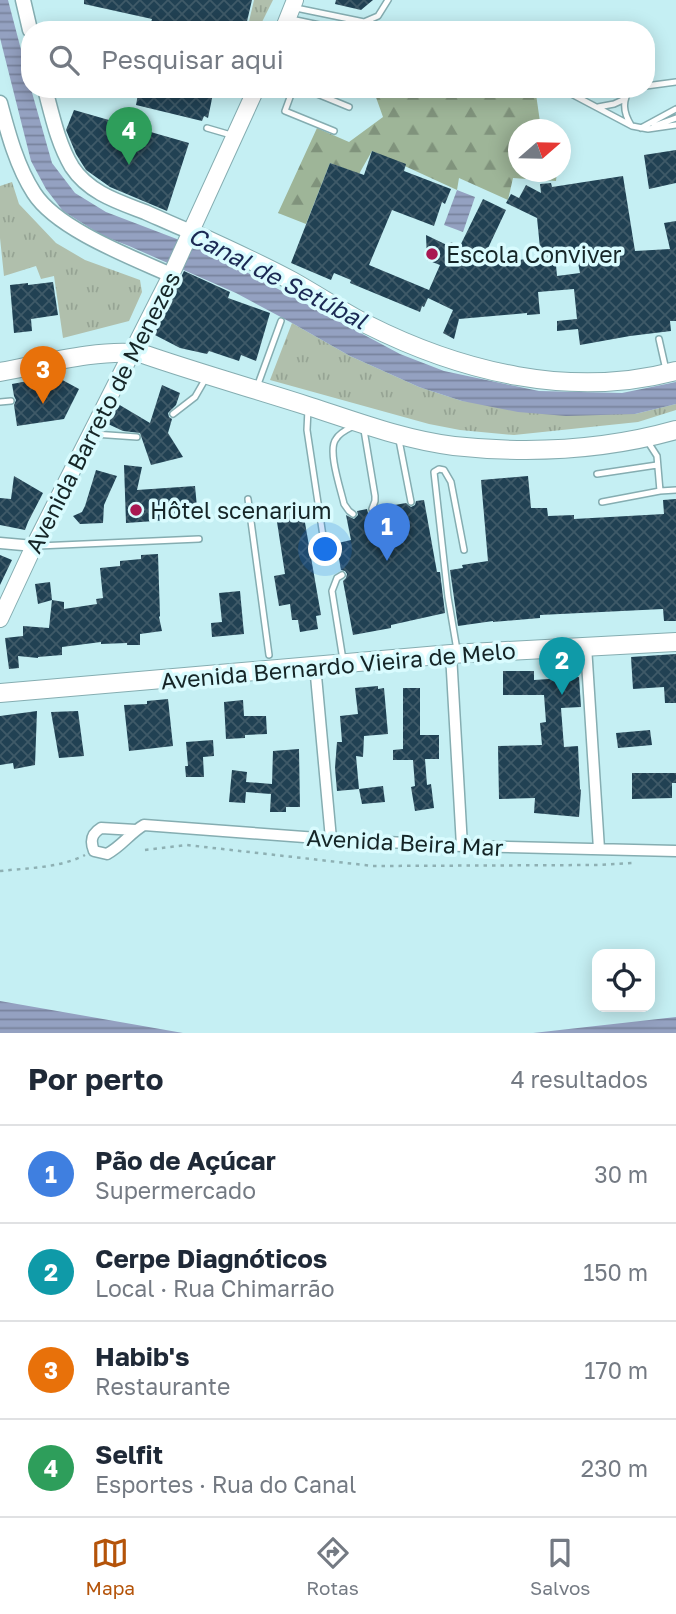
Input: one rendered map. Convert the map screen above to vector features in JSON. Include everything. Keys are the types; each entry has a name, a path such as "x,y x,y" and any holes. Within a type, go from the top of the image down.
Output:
{"main road":[{"name":"Avenida Barreto de Menezes","path":"0,619 173,271 252,98"},
{"path":"190,234 290,281 366,324 453,361 542,380 616,382 671,373"},
{"path":"0,372 97,355 143,354 398,434 453,446 517,450 574,448 643,438 676,430"},
{"name":"Avenida Bernardo Vieira de Melo","path":"0,693 120,684 270,662 314,665 454,654 676,642"}],"street":[{"path":"23,0 28,21"},
{"path":"48,98 65,155 83,181 114,200 190,234"},
{"path":"0,103 26,178 44,205 73,229 173,271"},
{"path":"0,543 34,546"},
{"path":"586,646 599,849"},
{"path":"454,654 462,846"},
{"path":"314,665 331,839"},
{"name":"Avenida Beira Mar","path":"94,850 91,840 101,828 136,830 144,825 462,846 676,850"},
{"path":"94,850 107,854 117,849 136,830"}],"lane":[{"path":"366,21 378,16 388,0"},
{"path":"290,14 355,21"},
{"path":"290,14 313,21"},
{"path":"655,85 676,82"},
{"path":"290,98 285,111 334,131"},
{"path":"327,98 349,107"},
{"path":"580,98 632,126 645,129 676,125"},
{"path":"597,107 625,99"},
{"path":"625,99 626,115 632,126"},
{"path":"645,129 674,110"},
{"path":"645,129 676,118"},
{"path":"207,128 235,135"},
{"path":"256,390 281,321"},
{"path":"659,339 671,373"},
{"path":"173,415 195,397 207,376"},
{"path":"0,402 11,401"},
{"path":"308,406 307,430 323,536"},
{"path":"354,514 344,504 332,451 338,435 362,423 375,496 372,509"},
{"path":"91,434 137,437"},
{"path":"398,434 411,502"},
{"path":"643,438 657,456 660,491"},
{"path":"597,474 657,465"},
{"path":"454,654 434,472 439,469 444,470 451,482 464,550"},
{"path":"601,502 676,490"},
{"path":"248,499 270,662"},
{"path":"34,546 199,539"},
{"path":"342,575 337,578 332,591 344,663"}],"path":[{"path":"145,850 187,845 373,866 599,865 638,862"},
{"path":"0,871 63,862 94,850"}],"green space":[{"path":"254,0 273,0 262,21 249,21"},
{"path":"376,98 537,98 540,119 508,119 508,182 512,182 508,200 459,178 457,190 372,151 359,174 330,163 306,224 278,213 317,128 349,142 383,117"},
{"path":"12,182 19,204 56,243 85,260 140,280 142,292 129,321 63,338 54,276 41,279 36,266 4,276 0,238 0,186"},
{"path":"292,323 350,356 419,387 462,401 635,414 676,404 676,410 638,422 514,435 429,424 270,380"}],"water":[{"path":"0,0 8,0 21,50 21,98 34,98 52,163 75,193 106,212 203,249 400,354 444,371 539,391 622,393 676,382 676,404 635,414 566,416 518,412 462,401 419,387 350,356 236,293 103,236 63,211 46,189 31,161 0,38"},
{"path":"457,190 475,197 463,232 444,225"},
{"path":"0,1001 183,1033 0,1033"},
{"path":"676,1017 676,1033 533,1033"}],"building":[{"path":"84,0 252,0 247,21 151,21 84,4"},
{"path":"336,0 373,0 361,10 335,4"},
{"path":"137,98 212,98 208,118 204,116 202,121 136,105"},
{"path":"74,110 189,143 167,211 110,187 86,170 66,130"},
{"path":"676,150 676,183 649,189 644,155"},
{"path":"372,151 406,164 404,171 451,189 445,204 442,202 434,226 392,210 369,265 429,290 440,265 427,260 426,235 449,246 451,242 460,246 483,199 506,210 481,263 541,258 537,218 506,203 511,194 519,198 526,185 541,193 540,184 551,183 552,187 623,176 635,251 670,249 664,223 676,221 676,321 670,321 671,331 580,345 578,329 557,331 557,321 577,319 574,289 538,292 540,314 459,319 454,339 443,333 453,310 428,298 420,312 350,283 351,280 334,273 331,280 291,263 330,163 364,175","holes":["576,252 580,273 557,276 555,254"]},
{"path":"184,271 230,292 228,298 270,313 256,361 241,355 239,361 209,351 207,354 180,348 153,334"},
{"path":"53,282 58,315 31,319 32,331 14,333 10,285"},
{"path":"55,376 79,389 64,419 17,426 12,384"},
{"path":"162,385 180,393 176,405 168,413 172,419 168,433 183,457 151,465 140,433 123,431 108,424 118,404 150,423"},
{"path":"124,465 142,467 137,490 195,486 198,518 126,523"},
{"path":"96,470 117,476 104,505 103,523 80,524 73,516 82,512 85,506"},
{"path":"14,476 43,493 25,530 0,525 0,498 11,499"},
{"path":"528,476 531,508 547,508 548,516 574,515 574,519 664,514 663,500 676,499 676,621 664,621 663,609 540,615 540,618 458,626 450,570 488,561 481,480"},
{"path":"424,500 437,572 440,572 445,613 353,635 343,581 347,574 341,570 337,548 338,543 351,540 346,515 354,519 358,515 357,511 367,509 368,513 372,514 376,513 378,508 406,503 411,507 416,501"},
{"path":"299,508 301,518 304,517 321,615 316,616 318,629 300,632 298,620 292,620 290,604 279,606 274,576 285,574 277,522 281,522 280,511"},
{"path":"158,554 159,617 162,631 140,634 140,645 101,642 62,647 62,655 38,658 18,656 19,668 9,669 5,638 23,636 23,626 49,628 52,600 64,602 64,609 97,604 96,599 103,598 100,568 120,566 120,561 141,559 141,555"},
{"path":"0,555 12,560 0,585"},
{"path":"50,582 52,600 38,604 35,584"},
{"path":"240,591 244,634 212,637 211,623 222,622 219,593"},
{"path":"676,654 676,703 665,703 664,687 633,689 631,657"},
{"path":"503,671 534,671 534,680 579,677 581,707 561,708 564,747 578,746 581,790 579,817 534,813 535,798 499,799 498,746 542,745 540,723 546,722 544,695 503,695"},
{"path":"378,686 378,689 384,688 388,734 364,736 363,757 356,756 359,789 337,791 337,742 342,742 340,716 358,714 355,688"},
{"path":"403,688 420,688 420,735 439,735 439,759 425,759 427,785 431,784 434,808 415,811 411,787 415,786 413,760 393,760 393,750 403,749"},
{"path":"168,699 173,746 129,751 124,705 147,704 147,701"},
{"path":"243,700 244,716 266,716 267,734 226,739 224,702"},
{"path":"37,711 35,765 14,769 13,763 0,765 0,716"},
{"path":"78,711 84,756 59,758 51,712"},
{"path":"650,730 652,745 618,748 616,733"},
{"path":"213,740 214,756 203,757 204,777 186,777 186,742"},
{"path":"299,749 300,807 286,807 286,812 270,812 271,794 246,792 245,803 229,802 232,770 247,772 246,782 272,784 273,751"},
{"path":"632,773 676,773 676,783 672,783 672,798 632,799"},
{"path":"383,786 385,802 362,804 359,789"}],"place":[{"name":"Selfit","path":"129,165"},
{"name":"Escola Conviver","path":"432,254"},
{"name":"Habib's","path":"43,404"},
{"name":"Hôtel scenarium","path":"136,510"},
{"name":"Pão de Açúcar","path":"387,561"},
{"name":"Cerpe Diagnóticos","path":"562,695"}],"water label":[{"name":"Canal de Setúbal","path":"278,277"}]}
